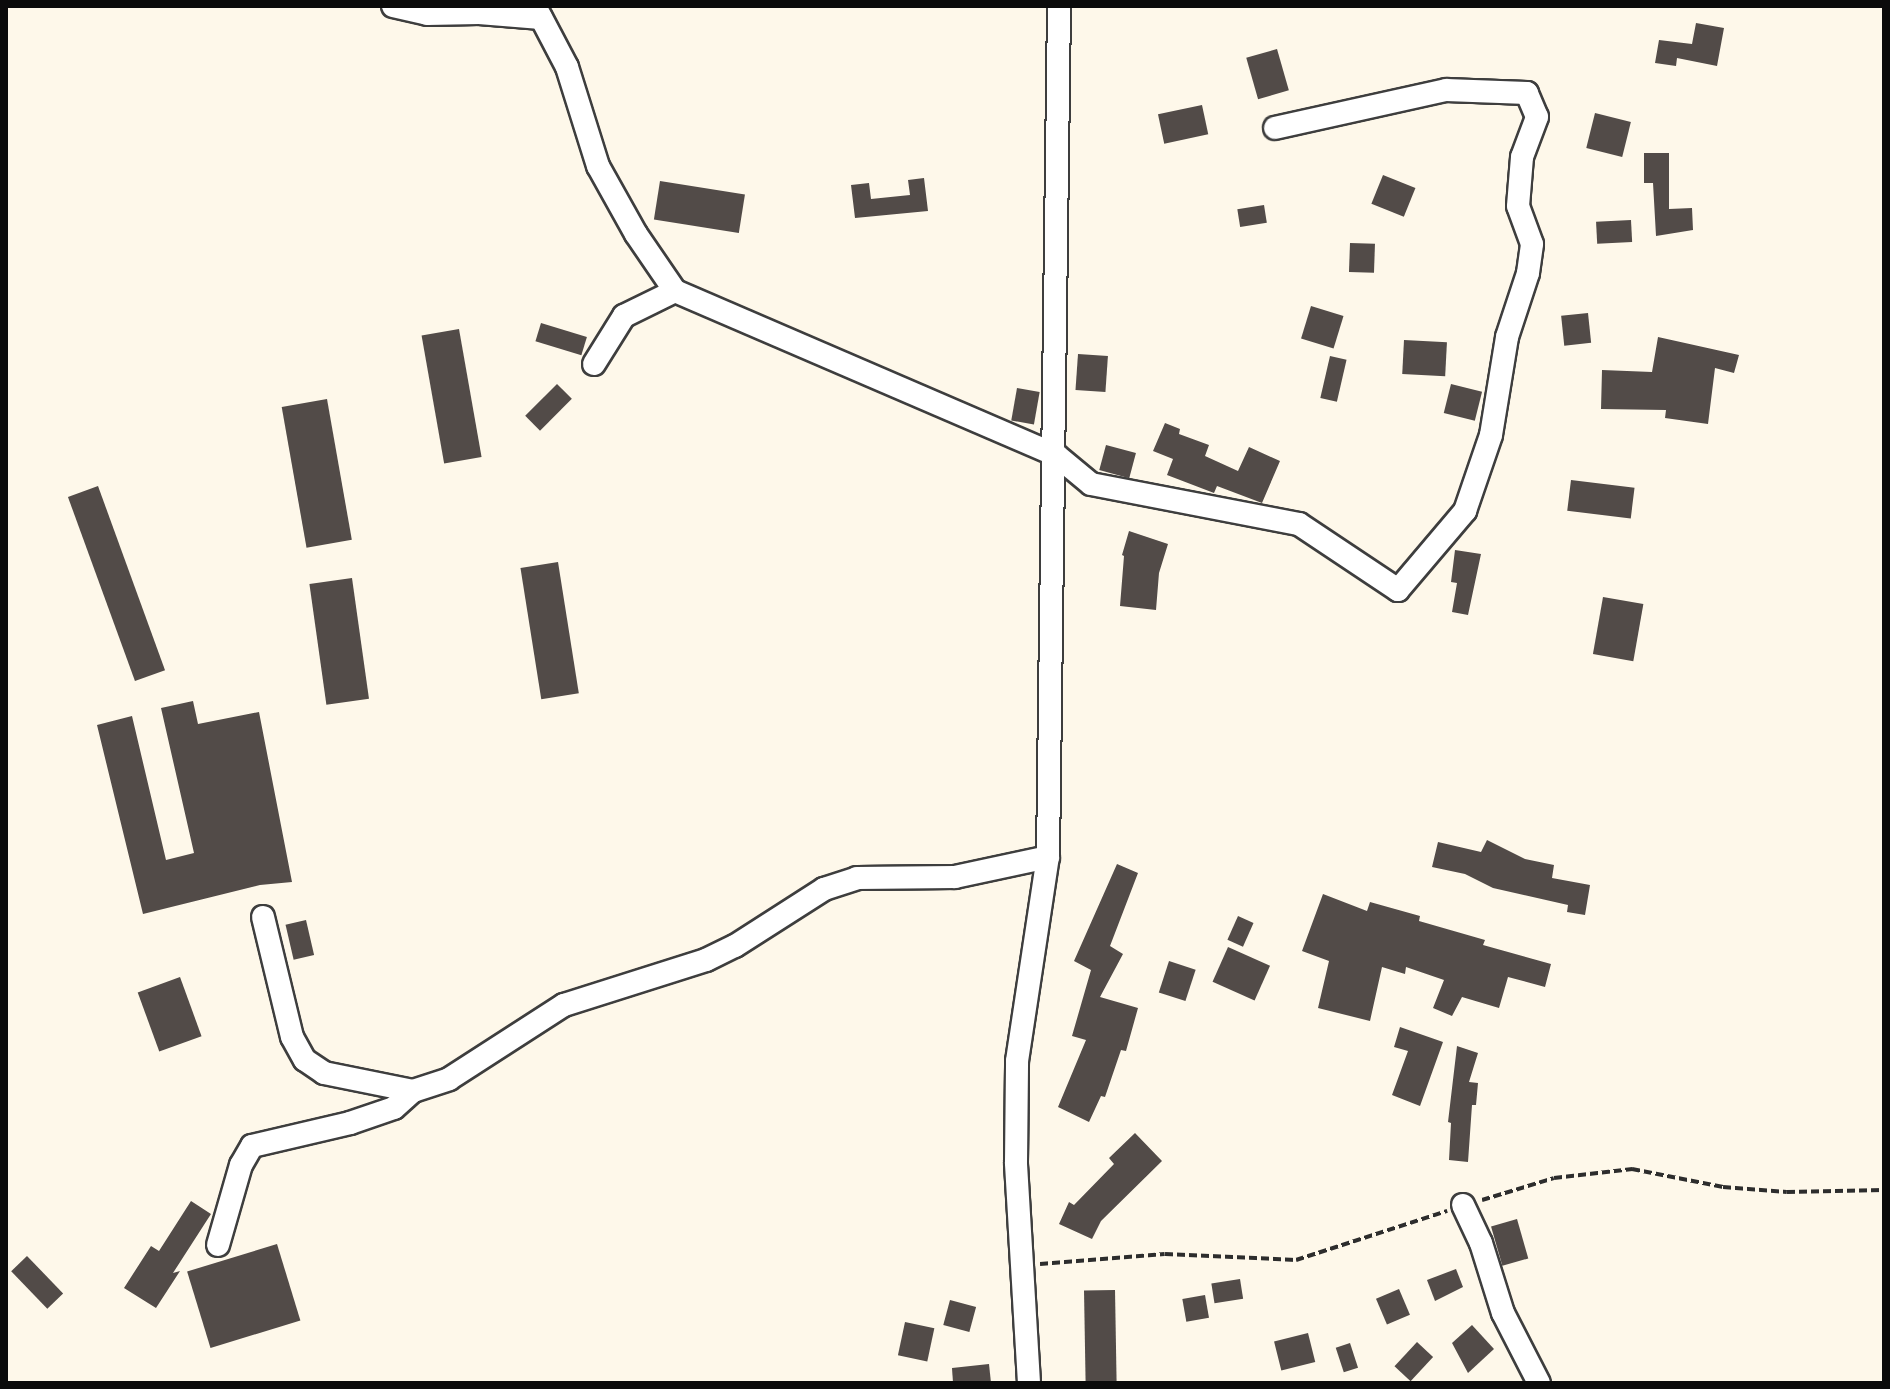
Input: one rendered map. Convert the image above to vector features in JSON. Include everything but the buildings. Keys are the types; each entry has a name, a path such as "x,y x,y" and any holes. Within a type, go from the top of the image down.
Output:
{"street":[{"path":"393,6 427,14 538,12 567,67 598,166 636,234 675,291 1056,455 1091,484 1299,524 1398,590 1465,511 1491,435 1507,337 1528,273 1532,244 1518,206 1522,157 1537,117 1527,93 1446,90 1275,128"},
{"path":"1029,1383 1016,1162 1017,1061 1048,857 1056,455 1059,6"},
{"path":"594,364 624,316 675,291"},
{"path":"218,1245 241,1165 252,1146 268,1139 350,1123 394,1108 413,1091 449,1079 564,1005 706,960 735,946 824,889 857,878 955,877 1048,857"},
{"path":"263,917 292,1037 305,1060 324,1073 413,1091"},
{"path":"1463,1205 1481,1243 1503,1313 1539,1383"}]}
